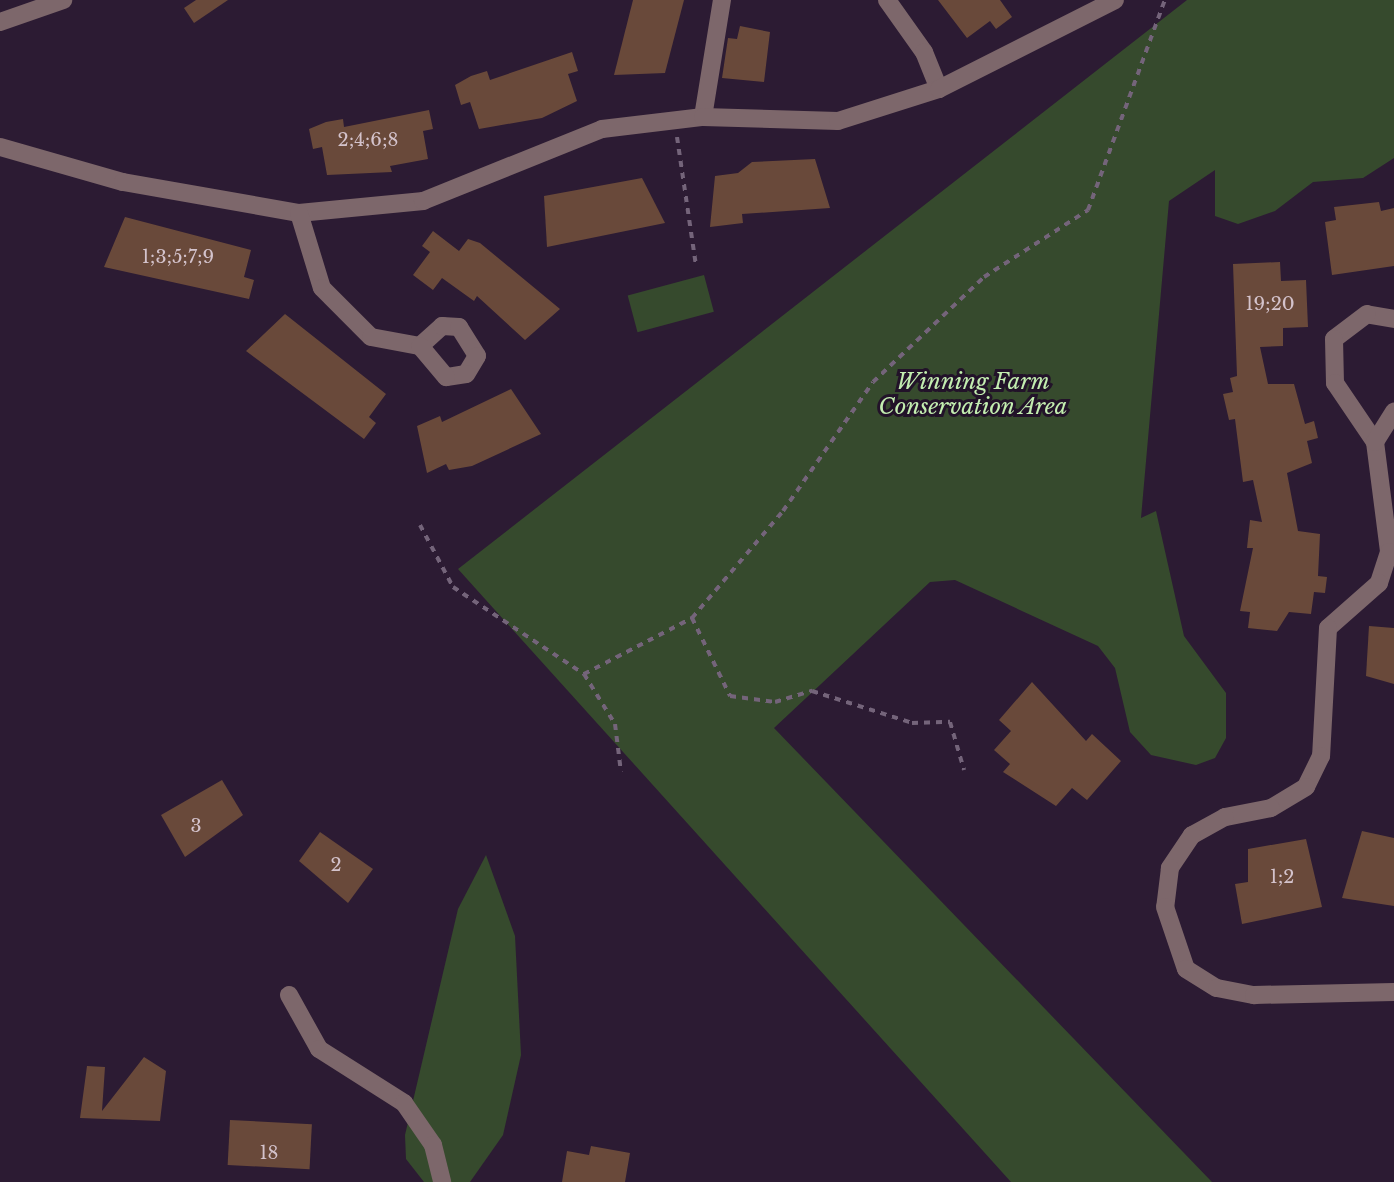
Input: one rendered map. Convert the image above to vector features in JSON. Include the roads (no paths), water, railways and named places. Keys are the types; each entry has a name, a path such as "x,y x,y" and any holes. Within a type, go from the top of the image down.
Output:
{"street":[{"path":"0,22 63,0"},
{"path":"703,117 722,0"},
{"path":"887,0 924,52 939,89"},
{"path":"0,147 123,182 299,213 423,201 602,129 703,117 838,121 939,89 1115,0"},
{"path":"299,213 322,288 371,337 420,346"},
{"path":"1394,319 1367,314 1334,339 1335,383 1375,442 1389,552 1379,583 1328,628 1321,756 1294,794 1192,835 1170,868 1165,907 1186,969 1217,988 1254,995 1394,992"},
{"path":"1375,442 1394,411"},
{"path":"289,995 319,1049 404,1103 433,1145 442,1182"}],"park label":[{"name":"Winning Farm Conservation Area","path":"973,394"}]}
